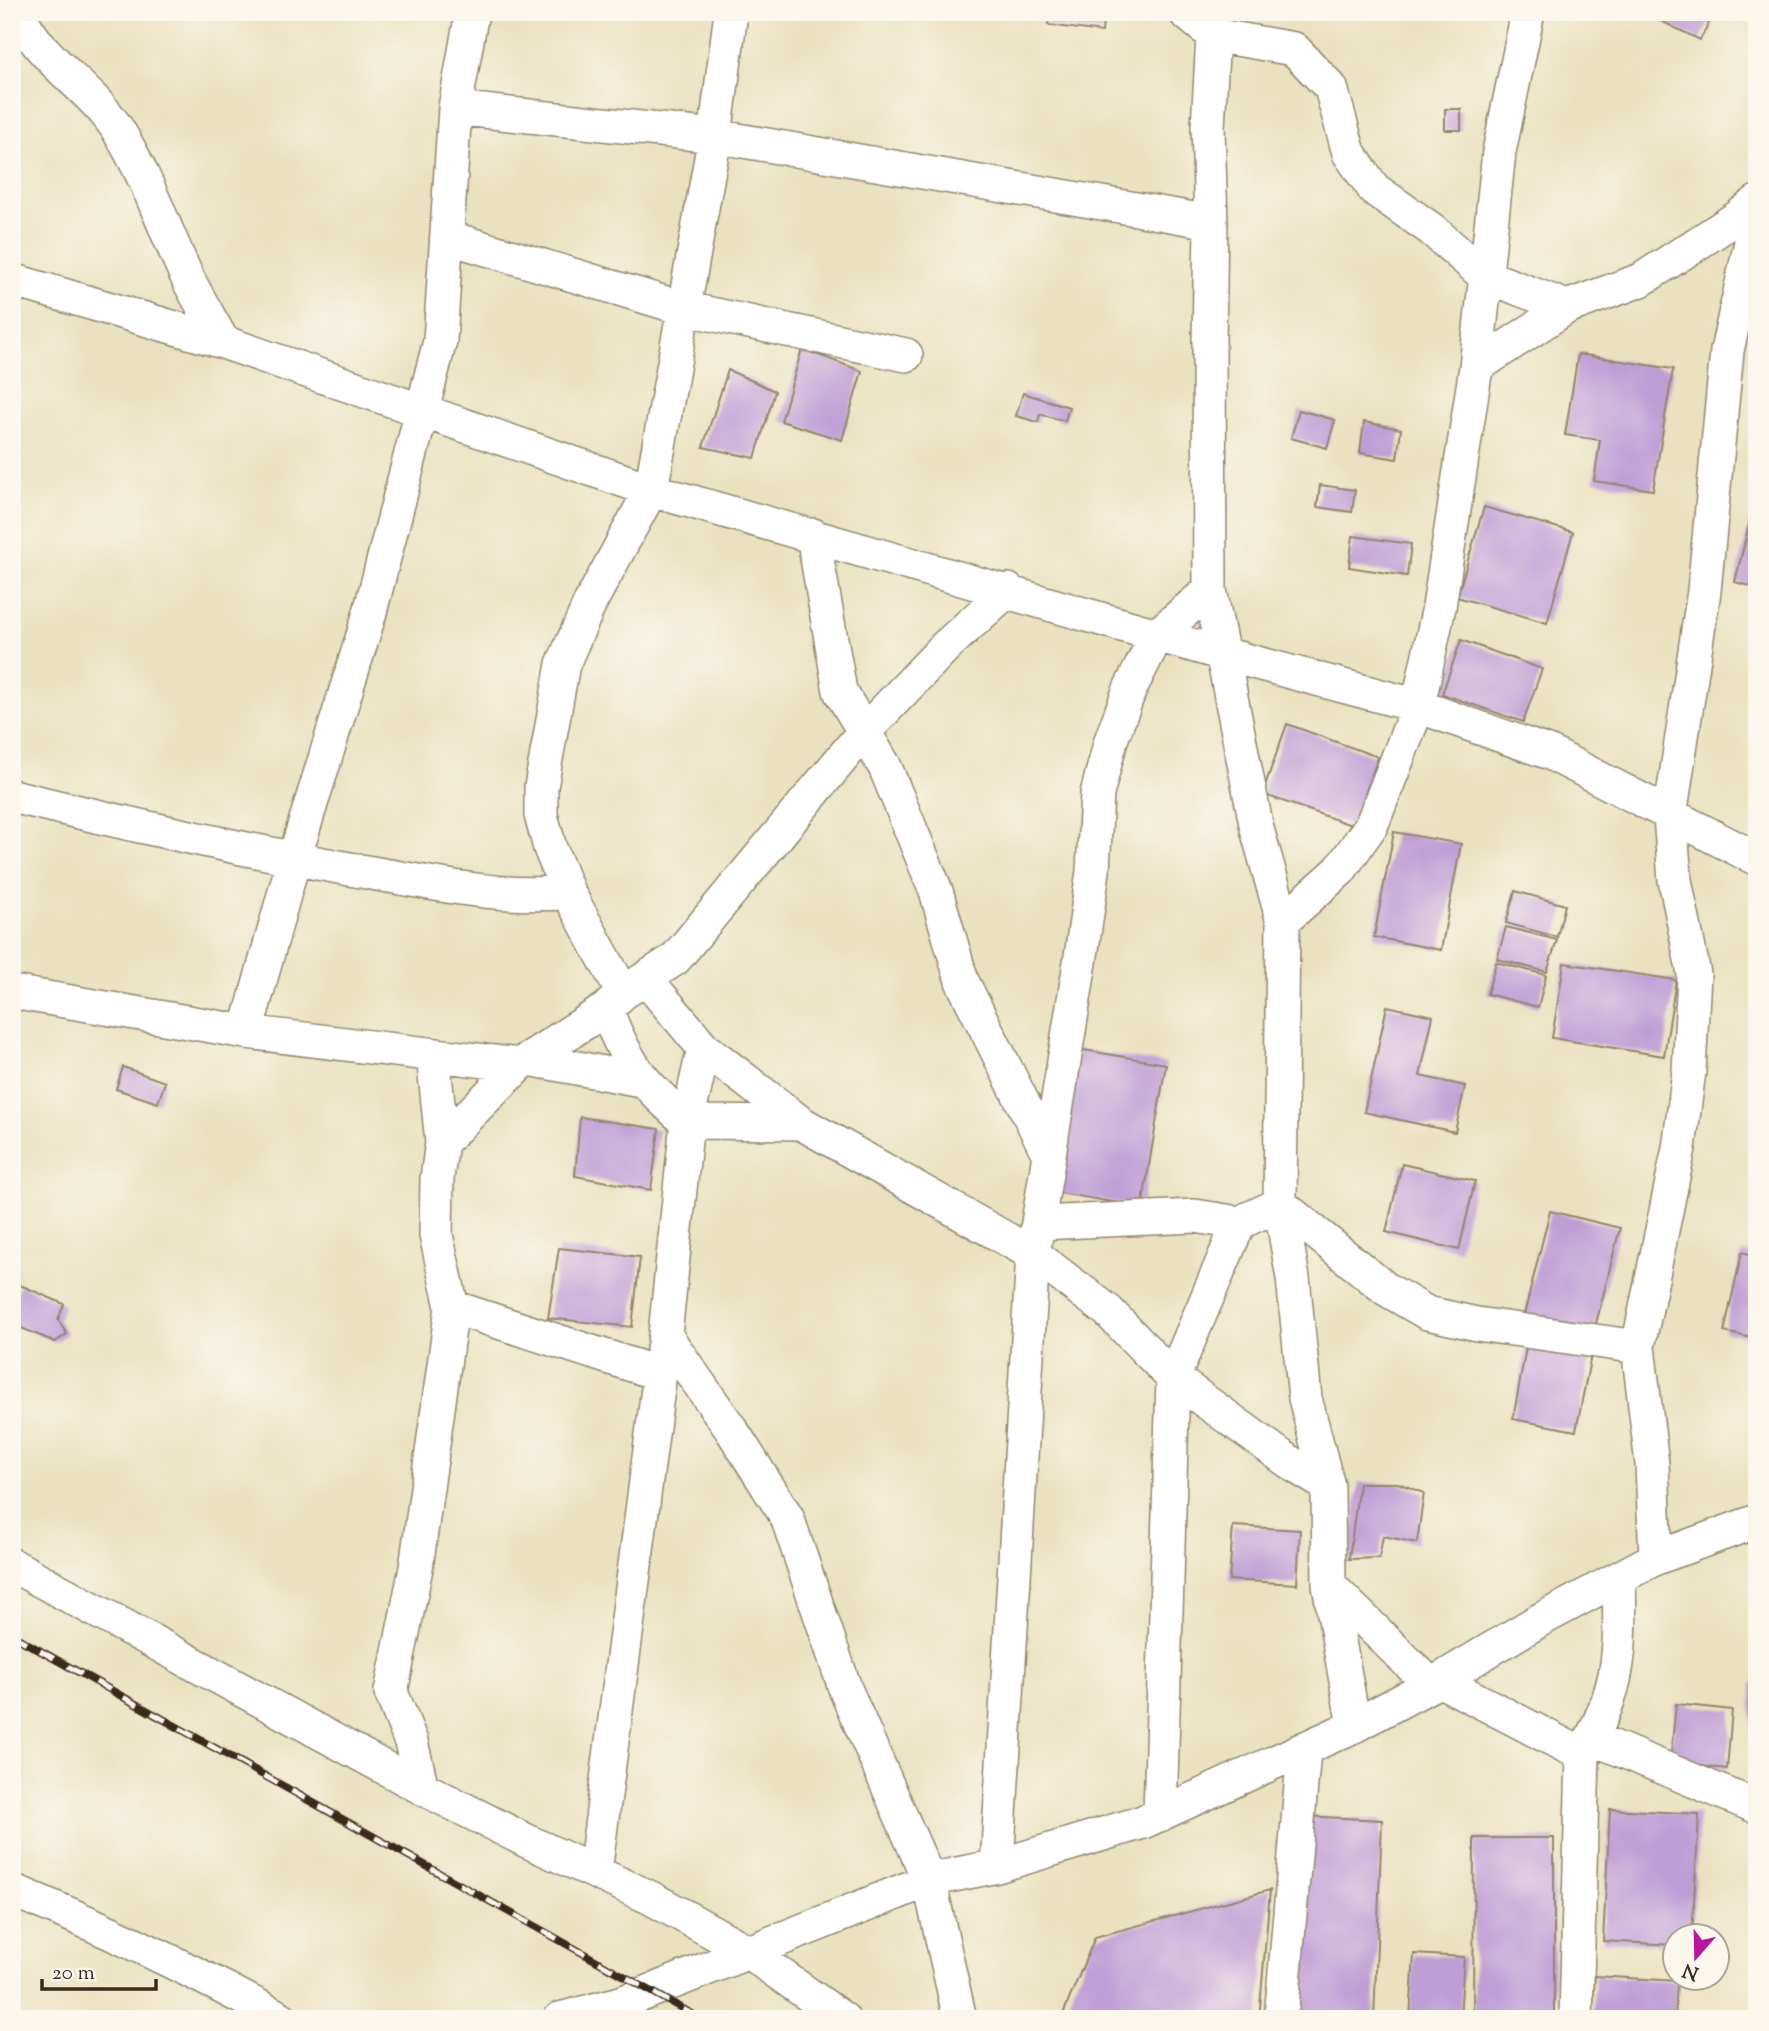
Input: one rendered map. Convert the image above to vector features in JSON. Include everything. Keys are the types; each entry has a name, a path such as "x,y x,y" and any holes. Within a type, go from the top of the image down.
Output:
{"street":[{"path":"18,12 26,30 97,102 117,129 148,184 189,280 223,342"},
{"path":"246,1032 294,859 369,616 440,341 455,108 472,12"},
{"path":"732,12 715,135 682,308 670,402 652,490 597,589 563,664 541,787 541,815 550,848 568,892 625,994 704,1048 801,1123 1036,1238 1173,1378 1295,1466 1328,1486"},
{"path":"1185,12 1213,35 1294,49 1331,88 1349,153 1374,188 1432,229 1485,276 1567,307"},
{"path":"1283,921 1340,870 1372,824 1418,706 1439,607 1476,367 1499,152 1528,12"},
{"path":"1213,35 1208,127 1212,222 1209,343 1210,590 1257,829 1283,921 1280,1204 1293,1278 1305,1398 1328,1486 1329,1585 1354,1726"},
{"path":"455,108 715,135 1212,222"},
{"path":"1476,367 1567,307 1641,280 1757,202"},
{"path":"1657,1558 1651,1464 1638,1347 1679,1148 1689,1071 1694,974 1675,880 1670,816 1704,591 1727,351 1757,215"},
{"path":"447,237 682,308 906,355"},
{"path":"12,280 223,342 652,490 1008,590 1223,654 1418,706 1550,754 1757,859"},
{"path":"813,535 840,691 885,767 936,891 962,981 1049,1155"},
{"path":"442,1142 524,1062 675,959 863,733 946,646 1008,590"},
{"path":"997,1866 1036,1238 1091,883 1097,794 1111,740 1130,689 1157,635 1210,590"},
{"path":"12,796 294,859 485,892 541,895 568,892"},
{"path":"12,992 246,1032 433,1055 524,1062 641,1080"},
{"path":"625,994 620,1047 641,1080 687,1122 801,1123"},
{"path":"595,1872 665,1335 687,1122 704,1048"},
{"path":"422,1788 411,1742 391,1692 416,1569 452,1307 436,1235 436,1197 442,1142 433,1055"},
{"path":"1280,1204 1386,1289 1427,1313 1476,1324 1638,1347"},
{"path":"1036,1238 1195,1216 1239,1223 1280,1204"},
{"path":"1160,1815 1173,1378 1239,1223"},
{"path":"452,1307 660,1374"},
{"path":"665,1335 733,1433 786,1517 845,1692 929,1880 960,2019"},
{"path":"560,2019 635,2011 747,1951 929,1880 997,1866 1160,1815 1354,1726 1435,1682 1540,1619 1657,1558 1757,1521"},
{"path":"12,1565 422,1788 651,1898 747,1951 843,2019"},
{"path":"1576,2019 1588,1747 1604,1717 1616,1682 1621,1644 1619,1578"},
{"path":"1329,1585 1435,1682 1588,1747 1757,1807"},
{"path":"1281,2019 1304,1750"},
{"path":"12,1891 115,1933 282,2019"}],"building":[{"path":"1050,12 1104,12 1102,32 1048,25"},
{"path":"1660,12 1715,12 1700,40 1657,19"},
{"path":"1445,109 1461,109 1461,130 1445,130"},
{"path":"802,349 862,371 842,440 781,421"},
{"path":"1578,354 1673,369 1653,490 1594,481 1600,440 1565,435"},
{"path":"728,370 775,391 755,458 703,447"},
{"path":"1023,393 1069,407 1065,421 1040,414 1038,422 1016,416"},
{"path":"1299,410 1335,420 1327,448 1291,438"},
{"path":"1364,422 1401,429 1397,459 1360,453"},
{"path":"1320,485 1355,490 1352,512 1317,507"},
{"path":"1484,507 1573,532 1547,623 1457,597"},
{"path":"1751,517 1757,518 1757,588 1735,582"},
{"path":"1353,536 1411,544 1407,576 1349,567"},
{"path":"1461,640 1542,669 1523,722 1442,694"},
{"path":"1287,724 1378,757 1354,826 1262,794"},
{"path":"1394,832 1461,844 1441,950 1374,937"},
{"path":"1515,891 1565,905 1557,937 1506,923"},
{"path":"1506,927 1557,940 1547,972 1497,959"},
{"path":"1496,962 1546,975 1538,1007 1487,994"},
{"path":"1564,963 1676,980 1664,1056 1552,1038"},
{"path":"1387,1006 1433,1016 1420,1076 1465,1086 1455,1132 1364,1112"},
{"path":"1078,1049 1166,1064 1142,1207 1054,1192"},
{"path":"123,1067 165,1082 158,1103 116,1089"},
{"path":"580,1117 659,1129 651,1190 575,1176"},
{"path":"1402,1164 1475,1181 1459,1250 1386,1232"},
{"path":"1550,1211 1620,1228 1594,1332 1524,1315"},
{"path":"559,1248 640,1257 632,1327 548,1318"},
{"path":"1742,1252 1757,1256 1757,1339 1724,1332"},
{"path":"12,1269 18,1271 13,1287 12,1287"},
{"path":"20,1285 64,1304 58,1320 67,1334 55,1342 12,1324 12,1303"},
{"path":"1527,1342 1591,1355 1576,1431 1513,1419"},
{"path":"1359,1483 1398,1483 1424,1493 1417,1543 1383,1536 1379,1558 1349,1559"},
{"path":"1233,1526 1300,1530 1297,1584 1229,1580"},
{"path":"1752,1683 1757,1683 1757,1779 1751,1779"},
{"path":"1676,1704 1732,1710 1727,1769 1670,1763"},
{"path":"1610,1809 1699,1814 1693,1923 1660,1923 1660,1944 1603,1941"},
{"path":"1304,1816 1382,1820 1374,2019 1296,2019"},
{"path":"1474,1838 1554,1838 1554,2019 1473,2018"},
{"path":"1270,1890 1259,2019 1061,2019 1095,1937"},
{"path":"1414,1954 1464,1957 1460,2019 1410,2019"},
{"path":"1595,1976 1660,1980 1660,1993 1676,1993 1675,2019 1592,2019"}],"railway":[{"path":"12,1635 701,2019"}]}
